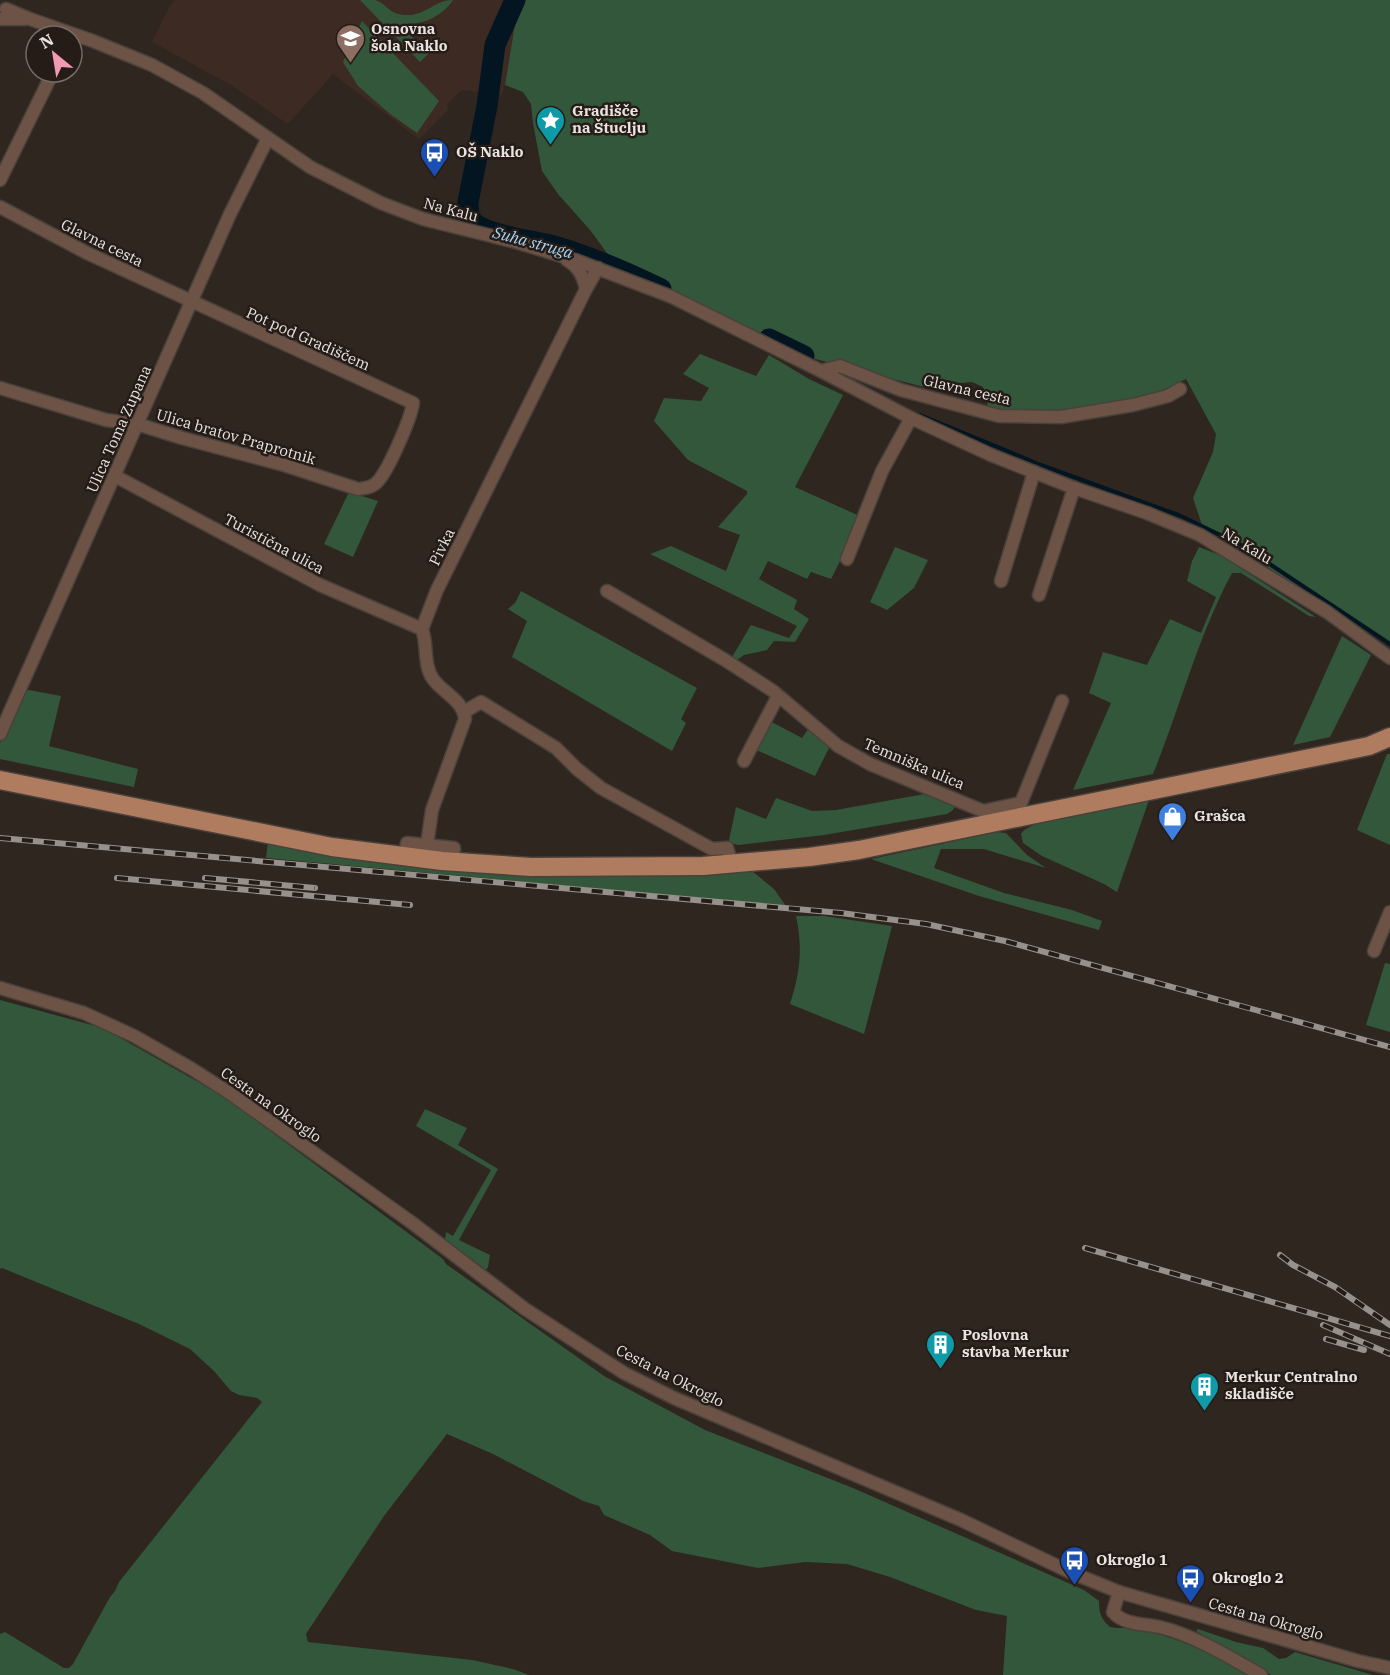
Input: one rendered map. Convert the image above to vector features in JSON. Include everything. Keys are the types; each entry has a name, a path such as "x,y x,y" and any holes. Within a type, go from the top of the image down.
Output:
{"main road":[{"path":"0,780 309,842 454,855 531,867 603,868 729,856 859,850 989,817 1369,746 1390,737"},
{"path":"1369,746 1390,747"}],"street":[{"name":"Na Kalu","path":"2,12 42,24"},
{"name":"Na Kalu","path":"84,40 152,65 203,93 310,168 381,203 423,219 558,255 672,297 911,418 991,455 1200,535 1327,612 1390,658"},
{"path":"0,180 47,84"},
{"name":"Ulica Toma Zupana","path":"0,734 230,214 268,138"},
{"name":"Glavna cesta","path":"0,207 87,254 192,303"},
{"path":"558,255 574,264 581,273 586,289"},
{"name":"Pivka","path":"422,629 437,590 598,268"},
{"name":"Pot pod Gradiščem","path":"192,303 412,403"},
{"name":"Glavna cesta","path":"821,371 840,366 901,390 999,416 1061,417 1133,405 1168,396 1180,389"},
{"name":"Ulica bratov Praprotnik","path":"0,388 106,420 137,424 285,465 358,489 368,488 378,482 405,429 412,412 412,403"},
{"path":"847,559 882,471 911,418"},
{"path":"1001,581 1034,472"},
{"name":"Turistična ulica","path":"115,476 320,585 422,629"},
{"path":"1039,595 1074,488"},
{"name":"Temniška ulica","path":"607,591 725,660 778,696 838,746 870,764 989,817"},
{"path":"422,629 428,669 432,678 464,712 465,719 432,810 427,845"},
{"path":"744,762 778,696"},
{"path":"989,817 1021,803 1062,701"},
{"path":"464,712 481,702 556,748 577,770 601,788 729,856"},
{"path":"406,850 427,845 454,855"},
{"path":"1374,951 1390,912"},
{"name":"Cesta na Okroglo","path":"0,988 84,1013 134,1036 192,1069 411,1222 525,1309 624,1373 706,1412 961,1520 1070,1572 1119,1592 1390,1668"},
{"path":"1119,1592 1113,1612 1118,1618 1162,1628 1196,1640 1262,1675"}],"shaded area":[{"name":"Osnovna šola Naklo","path":"175,0 519,0 505,85 501,95 462,90 447,104 448,110 419,139 333,74 288,124 231,85 152,42 169,7"}],"green space":[{"path":"360,0 375,0 397,14 409,15 441,2 453,0 443,12 430,19 415,24 400,25 429,53 420,62"},
{"path":"519,0 1390,0 1390,646 1202,525 1193,498 1213,452 1216,434 1186,379 1157,393 1110,409 988,412 987,396 983,387 972,382 924,387 804,356 673,290 618,268 542,171 531,104 523,92 505,85"},
{"path":"362,21 439,101 417,133 390,114 358,86 343,62"},
{"path":"700,354 756,376 769,355 809,379 843,395 795,487 862,517 831,579 811,572 807,579 768,561 759,579 797,600 794,609 809,619 795,642 774,641 767,650 744,655 737,660 732,657 751,625 789,638 797,626 650,554 671,546 726,571 740,535 718,527 747,494 747,491 688,460 654,421 664,398 701,401 709,388 683,374"},
{"path":"349,492 378,501 353,557 324,544"},
{"path":"895,547 928,560 914,588 887,610 870,602"},
{"path":"1199,547 1222,556 1316,617 1309,616 1241,573 1232,573 1199,647 1153,774 1073,790 1111,703 1089,693 1103,652 1147,665 1170,619 1201,633 1216,597 1187,581 1192,561"},
{"path":"521,591 697,688 681,719 686,723 672,751 512,657 527,621 508,609 515,603"},
{"path":"1342,636 1371,655 1330,737 1293,745"},
{"path":"23,691 61,696 49,746 138,769 134,787 0,759 0,743"},
{"path":"768,720 802,738 809,728 830,746 815,776 754,749"},
{"path":"1387,754 1390,754 1390,845 1357,830"},
{"path":"930,793 955,806 953,810 947,814 824,835 738,845 730,843 729,840 736,807 766,819 776,798 812,811 836,810"},
{"path":"1149,800 1117,892 1042,856 1023,843 1021,834 1035,824"},
{"path":"997,832 1006,833 1027,855 1046,868 984,849 941,849 934,868 1004,893 1072,910 1102,921 1099,930 979,896 871,859"},
{"path":"268,842 533,874 624,876 752,871 774,889 786,906 266,858"},
{"path":"796,916 824,916 892,926 864,1034 790,1004 799,961"},
{"path":"1385,963 1390,964 1390,1032 1366,1025"},
{"path":"0,1000 103,1028 223,1096 443,1259 446,1264 604,1376 705,1430 853,1488 1084,1590 1099,1601 1101,1616 1110,1627 1138,1629 1168,1637 1211,1654 1252,1675 1003,1675 1007,1616 976,1610 890,1577 847,1564 805,1562 758,1568 672,1551 650,1535 604,1515 599,1506 583,1501 493,1454 447,1434 384,1516 306,1634 308,1642 472,1660 529,1675 0,1675 0,1634 5,1632 64,1668 69,1668 73,1664 119,1582 262,1402 257,1398 231,1391 214,1371 190,1349 139,1324 0,1269"},
{"path":"425,1109 467,1128 458,1145 498,1169 459,1240 490,1255 486,1270 445,1239 446,1232 453,1236 491,1170 416,1126"},
{"path":"1198,1629 1236,1642 1263,1648 1279,1659 1286,1658 1295,1652 1373,1675 1271,1675 1196,1631"}],"waterway":[{"name":"Suha struga","path":"515,0 495,45 487,106 468,202 471,219 481,228 571,251 661,289"},
{"name":"Suha struga","path":"769,339 804,356"},
{"path":"920,415 1041,465 1181,516 1241,545 1390,644"}],"railway":[{"path":"0,838 841,913 926,924 1005,941 1390,1047"},
{"path":"117,878 410,905"},
{"path":"205,878 315,888"},
{"path":"1085,1248 1390,1336"},
{"path":"1280,1255 1293,1265 1335,1287 1390,1325"},
{"path":"1323,1325 1390,1354"},
{"path":"1326,1339 1364,1350"}],"place":[{"name":"Osnovna šola Naklo","path":"350,64"},
{"name":"Gradišče na Štuclju","path":"551,146"},
{"name":"OŠ Naklo","path":"435,178"},
{"name":"Grašca","path":"1173,842"},
{"name":"Poslovna stavba Merkur","path":"941,1370"},
{"name":"Merkur Centralno skladišče","path":"1204,1412"},
{"name":"Okroglo 1","path":"1075,1586"},
{"name":"Okroglo 2","path":"1191,1604"}]}
